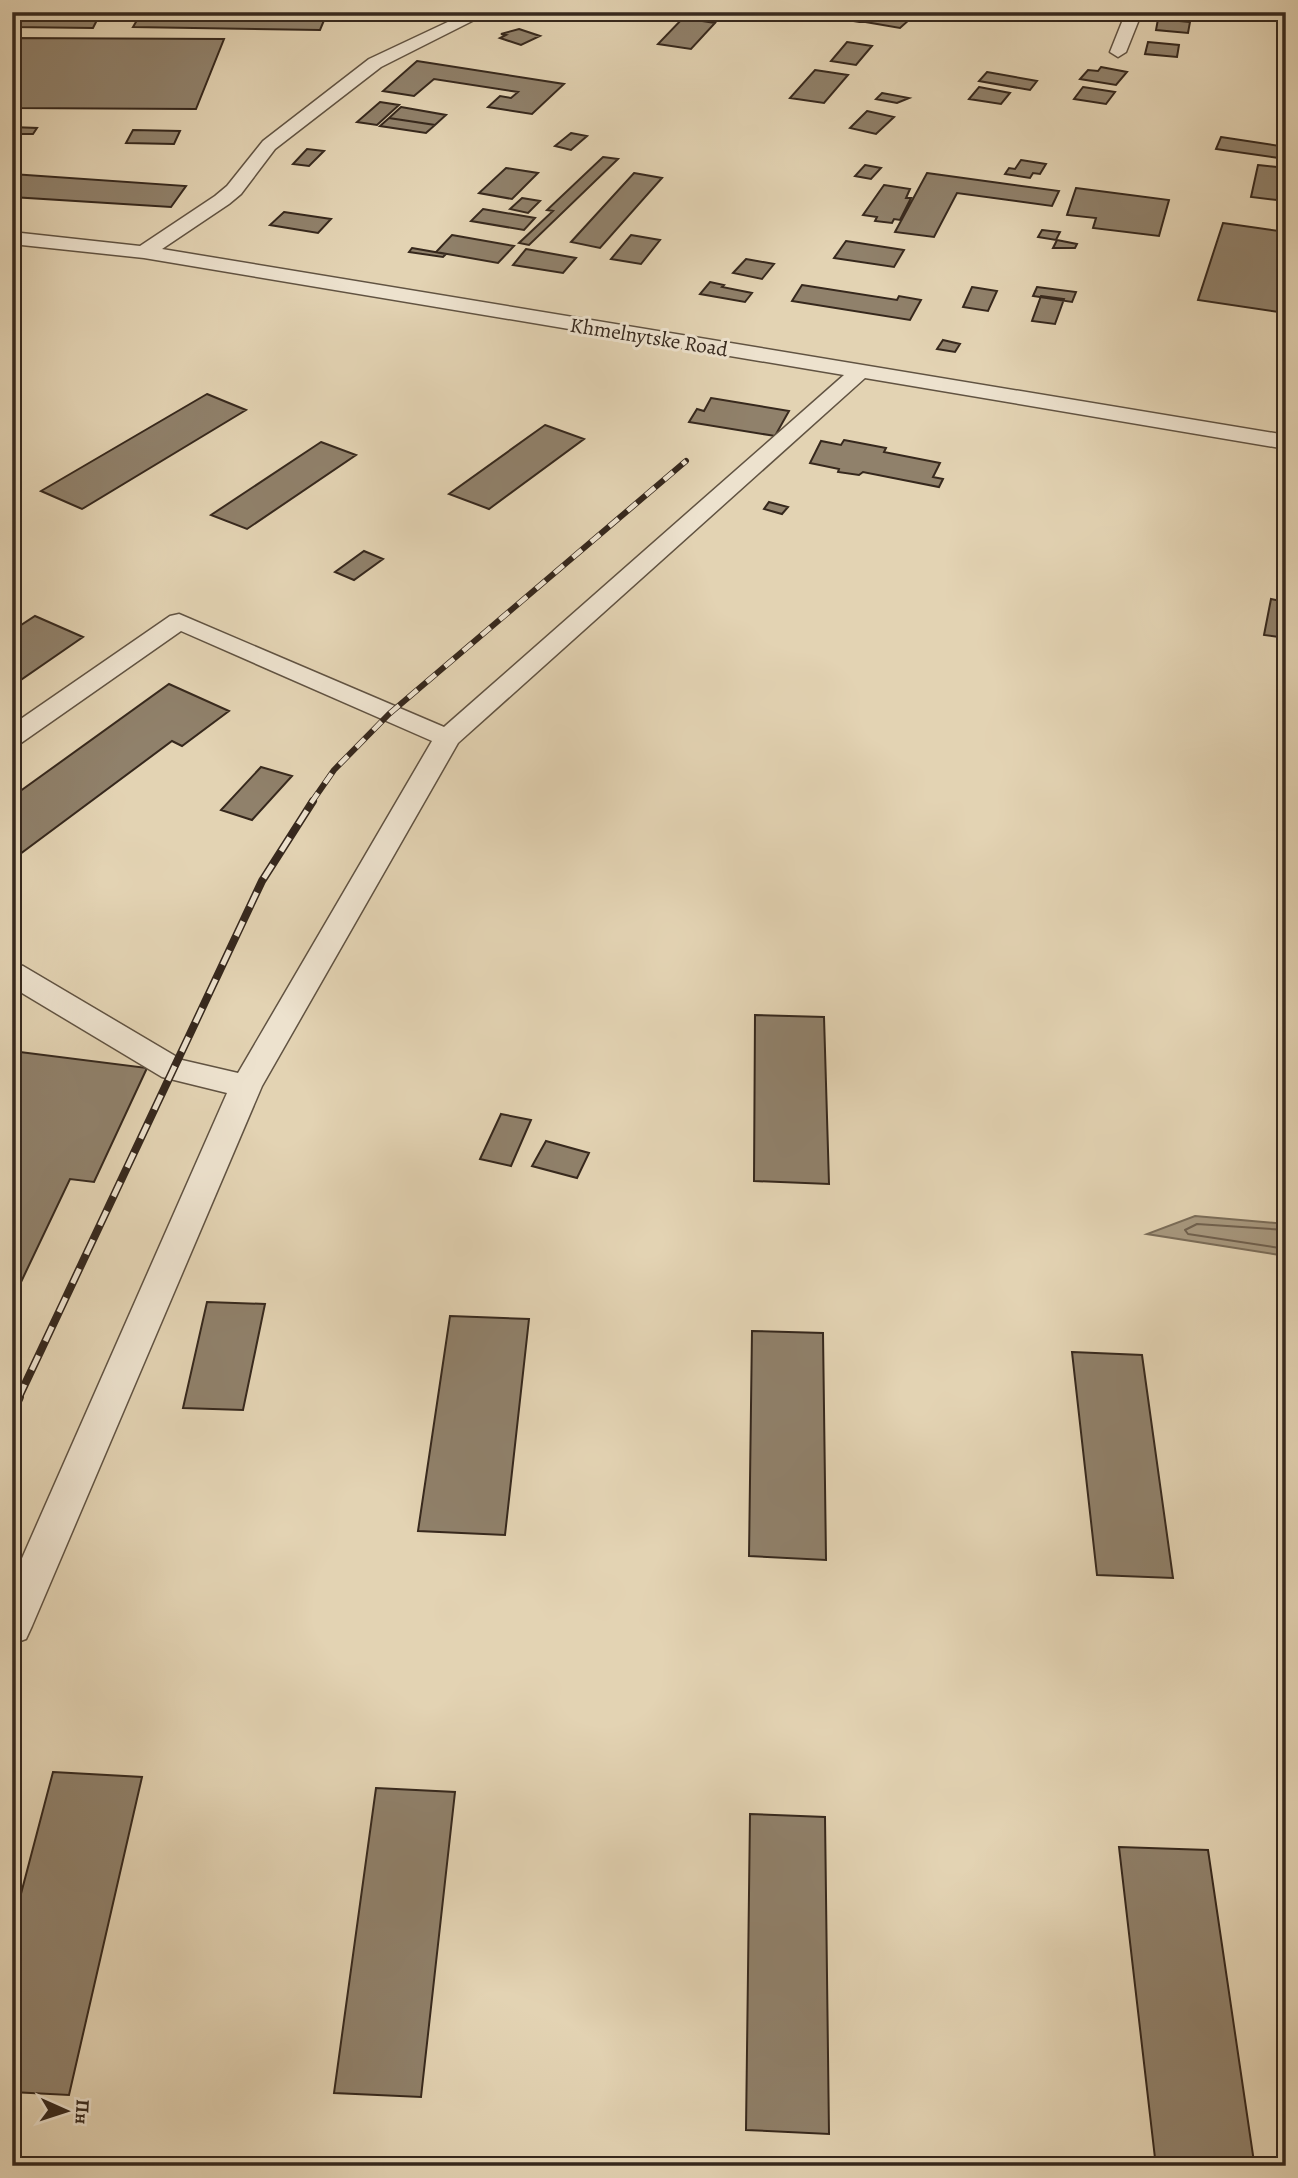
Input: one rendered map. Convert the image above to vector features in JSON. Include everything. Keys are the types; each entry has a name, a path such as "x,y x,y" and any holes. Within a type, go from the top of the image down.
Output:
{"street":[{"path":"144,252 222,200 234,190 269,145 375,63 482,12"},
{"path":"1118,52 1134,12"},
{"name":"Khmelnytske Road","path":"12,237 144,252 1286,442"},
{"path":"12,1626 246,1086 447,738 860,372"},
{"path":"12,737 179,621 447,738"},
{"path":"12,973 173,1069 246,1086"}],"water":[{"path":"1195,1216 1286,1224 1286,1256 1147,1234"}],"building":[{"path":"827,12 869,13 859,22 823,16"},
{"path":"869,13 909,20 900,28 860,21"},
{"path":"140,15 325,18 320,30 133,27"},
{"path":"683,18 715,23 691,49 658,44"},
{"path":"1158,19 1190,22 1188,33 1156,30"},
{"path":"12,20 97,20 93,28 12,27"},
{"path":"519,29 540,36 521,45 500,38 506,35 501,34"},
{"path":"12,38 224,39 196,109 12,108"},
{"path":"847,42 872,46 856,65 831,61"},
{"path":"1148,42 1179,45 1177,57 1145,54"},
{"path":"417,61 564,84 532,114 488,107 500,96 511,98 518,92 434,79 414,96 383,91"},
{"path":"1101,67 1127,72 1116,85 1080,79 1088,70 1098,71"},
{"path":"815,70 848,75 824,103 790,98"},
{"path":"987,72 1037,81 1030,90 979,81"},
{"path":"979,87 1010,93 1001,104 969,99"},
{"path":"1083,87 1115,92 1106,104 1074,99"},
{"path":"882,93 909,98 897,103 876,99"},
{"path":"380,102 399,105 377,125 357,122"},
{"path":"401,107 446,115 435,125 389,118"},
{"path":"867,111 894,117 876,134 850,128"},
{"path":"389,118 435,125 426,133 380,126"},
{"path":"12,127 37,128 33,134 12,134"},
{"path":"133,130 180,131 174,144 126,143"},
{"path":"571,133 587,136 571,150 555,146"},
{"path":"1221,137 1286,147 1286,159 1216,149"},
{"path":"307,149 324,151 309,166 293,164"},
{"path":"603,157 618,159 529,245 519,243 553,211 547,210"},
{"path":"1021,160 1046,164 1040,174 1033,173 1030,178 1005,174 1009,168 1015,169"},
{"path":"865,165 881,168 871,179 855,176"},
{"path":"1258,165 1286,168 1286,201 1251,197"},
{"path":"506,168 538,173 512,199 479,193"},
{"path":"634,173 662,178 600,248 571,242"},
{"path":"927,173 1059,191 1052,206 957,193 934,237 895,232"},
{"path":"12,174 186,186 171,207 12,197"},
{"path":"884,185 910,189 906,198 911,198 900,220 894,219 892,223 875,221 877,217 863,215"},
{"path":"1076,188 1169,200 1159,236 1093,228 1096,218 1067,215"},
{"path":"522,198 540,201 528,213 510,209"},
{"path":"483,209 535,218 524,230 471,221"},
{"path":"284,212 331,219 318,233 270,225"},
{"path":"1223,223 1286,232 1286,313 1198,300"},
{"path":"1042,230 1060,232 1056,240 1038,237"},
{"path":"452,235 514,246 498,263 436,252"},
{"path":"631,235 660,240 641,264 611,259"},
{"path":"1057,240 1077,244 1075,248 1053,248"},
{"path":"846,241 904,250 894,267 834,258"},
{"path":"412,248 446,254 443,257 409,252"},
{"path":"526,249 576,258 563,273 513,265"},
{"path":"746,259 774,264 762,279 733,273"},
{"path":"710,282 752,293 745,302 700,294"},
{"path":"802,285 897,300 899,296 921,300 910,320 792,301"},
{"path":"972,287 997,291 988,311 963,307"},
{"path":"1037,287 1076,292 1072,302 1033,296"},
{"path":"1041,296 1064,299 1055,324 1032,321"},
{"path":"943,340 960,344 955,352 937,349"},
{"path":"207,394 246,410 82,509 41,491"},
{"path":"711,398 789,411 775,436 689,422 697,409 704,411"},
{"path":"545,425 584,439 489,509 449,494"},
{"path":"844,440 886,448 884,452 940,463 933,477 943,479 939,487 863,472 859,475 838,472 839,469 810,463 821,441 841,445"},
{"path":"321,442 356,455 247,529 211,515"},
{"path":"769,502 788,507 782,514 764,509"},
{"path":"364,551 383,559 354,580 335,572"},
{"path":"1271,599 1286,602 1286,638 1264,635"},
{"path":"35,616 83,637 12,686 12,631"},
{"path":"169,684 229,711 182,746 172,741 12,860 12,797"},
{"path":"261,767 292,776 252,820 221,810"},
{"path":"755,1015 824,1017 829,1184 754,1181"},
{"path":"12,1051 147,1068 94,1182 70,1179 12,1301"},
{"path":"501,1114 531,1120 511,1166 480,1159"},
{"path":"546,1141 589,1153 577,1178 532,1166"},
{"path":"207,1302 265,1304 243,1410 183,1408"},
{"path":"450,1316 529,1319 505,1535 418,1531"},
{"path":"752,1331 823,1333 826,1560 749,1556"},
{"path":"1072,1352 1142,1355 1173,1578 1097,1575"},
{"path":"53,1772 142,1777 69,2095 12,2092 12,1928"},
{"path":"376,1788 455,1792 421,2097 334,2093"},
{"path":"750,1814 825,1817 829,2134 746,2130"},
{"path":"1119,1847 1208,1850 1254,2162 1155,2158"}],"railway":[{"path":"311,803 334,770 389,714 686,461"},
{"path":"18,1399 262,881 313,801"},
{"path":"12,1412 19,1397"}]}
